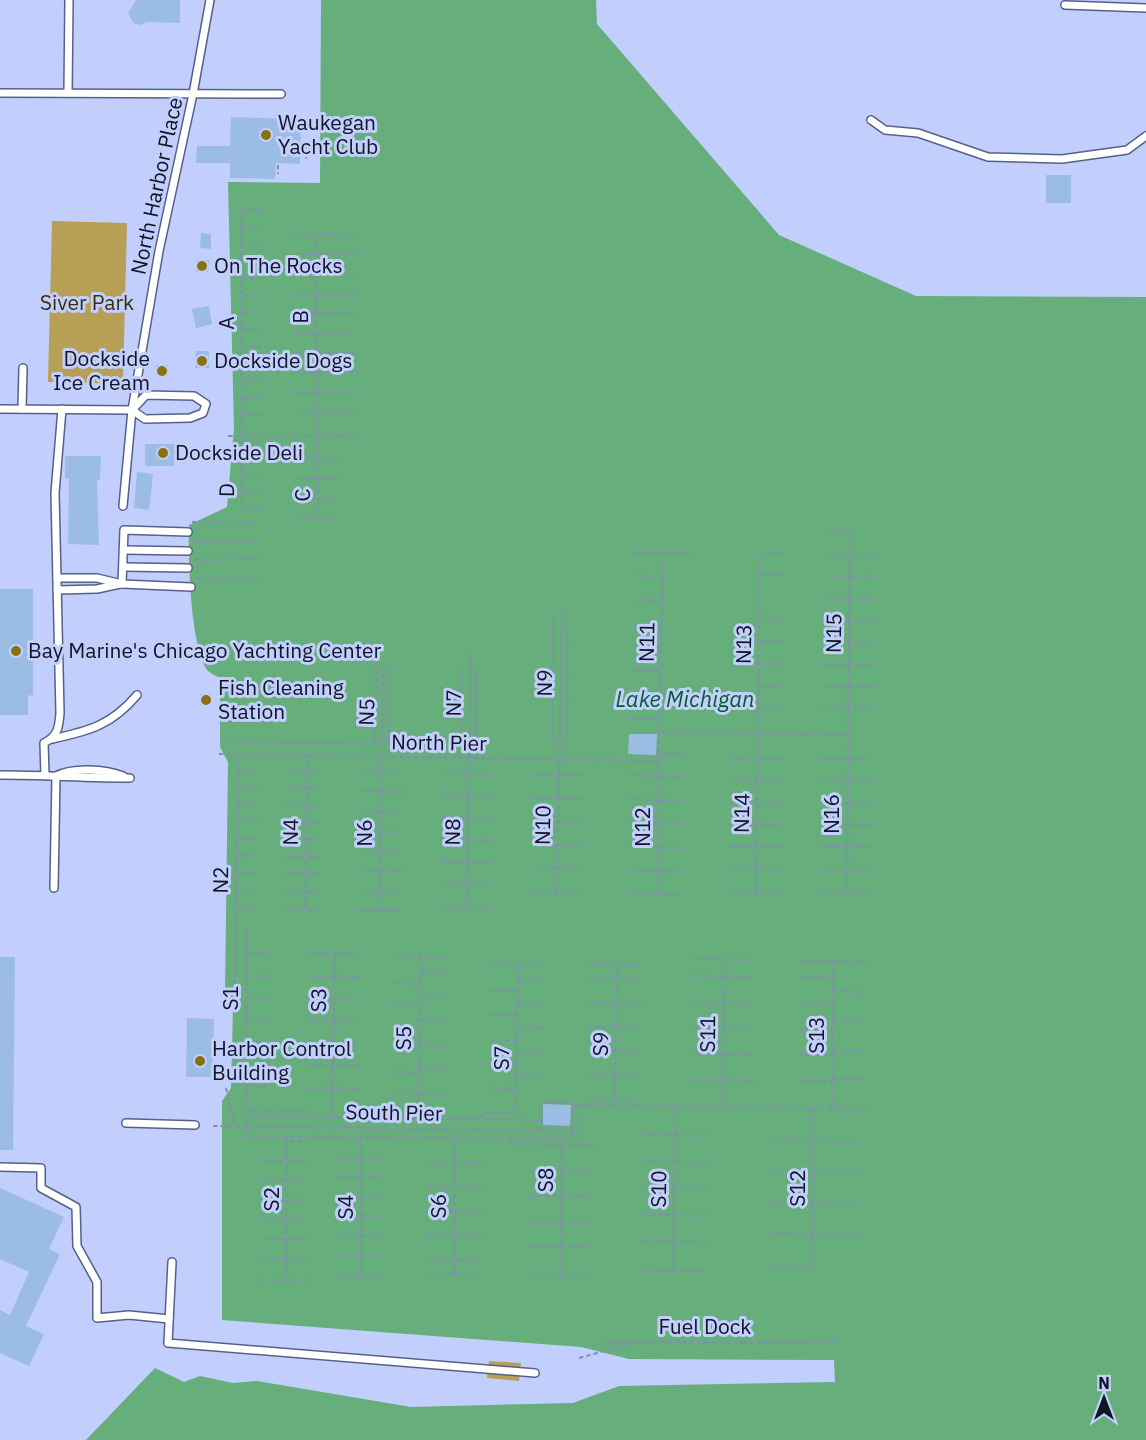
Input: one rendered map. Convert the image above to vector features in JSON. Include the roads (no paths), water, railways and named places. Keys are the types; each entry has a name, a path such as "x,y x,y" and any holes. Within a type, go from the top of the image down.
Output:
{"lane":[{"path":"68,93 69,0"},
{"name":"North Harbor Place","path":"123,506 132,410 159,251 194,94 210,0"},
{"path":"1065,5 1146,8"},
{"path":"0,93 281,94"},
{"path":"871,120 885,130 918,133 988,157 1062,159 1127,150 1146,136"},
{"path":"22,409 23,368"},
{"path":"0,409 132,410 145,419 190,418 202,413 206,404 194,396 146,395 132,410"},
{"path":"52,739 59,730 60,713 55,493 62,409"},
{"path":"122,584 124,530 188,532"},
{"path":"124,550 188,551"},
{"path":"123,567 188,564"},
{"path":"57,578 97,578 122,584 191,587"},
{"path":"57,590 97,589 122,584"},
{"path":"45,775 44,742 91,730 122,713 137,695"},
{"path":"0,775 45,775 69,779 130,778 114,772 65,771 56,776"},
{"path":"54,888 56,776"},
{"path":"126,1123 195,1125"},
{"path":"0,1167 41,1168 41,1188 76,1207 77,1246 97,1282 97,1318 129,1316 169,1319"},
{"path":"172,1262 168,1343 534,1373"}],"water":[{"name":"Lake Michigan","path":"321,0 596,0 597,24 779,235 916,296 1146,297 1146,1440 86,1440 155,1368 184,1382 200,1376 233,1383 257,1381 411,1407 573,1403 619,1386 835,1382 834,1360 629,1359 581,1347 222,1320 222,1101 231,1088 233,1006 225,992 228,762 220,747 220,678 208,671 197,643 191,601 189,525 227,507 234,428 228,182 320,183"}],"place":[{"name":"Waukegan Yacht Club","path":"266,135"},
{"name":"On The Rocks","path":"202,266"},
{"name":"Dockside Dogs","path":"202,361"},
{"name":"Dockside Ice Cream","path":"162,371"},
{"name":"Dockside Deli","path":"163,453"},
{"name":"Bay Marine's Chicago Yachting Center","path":"16,651"},
{"name":"Fish Cleaning Station","path":"206,700"},
{"name":"Harbor Control Building","path":"200,1061"}],"park label":[{"name":"Siver Park","path":"87,303"}]}
